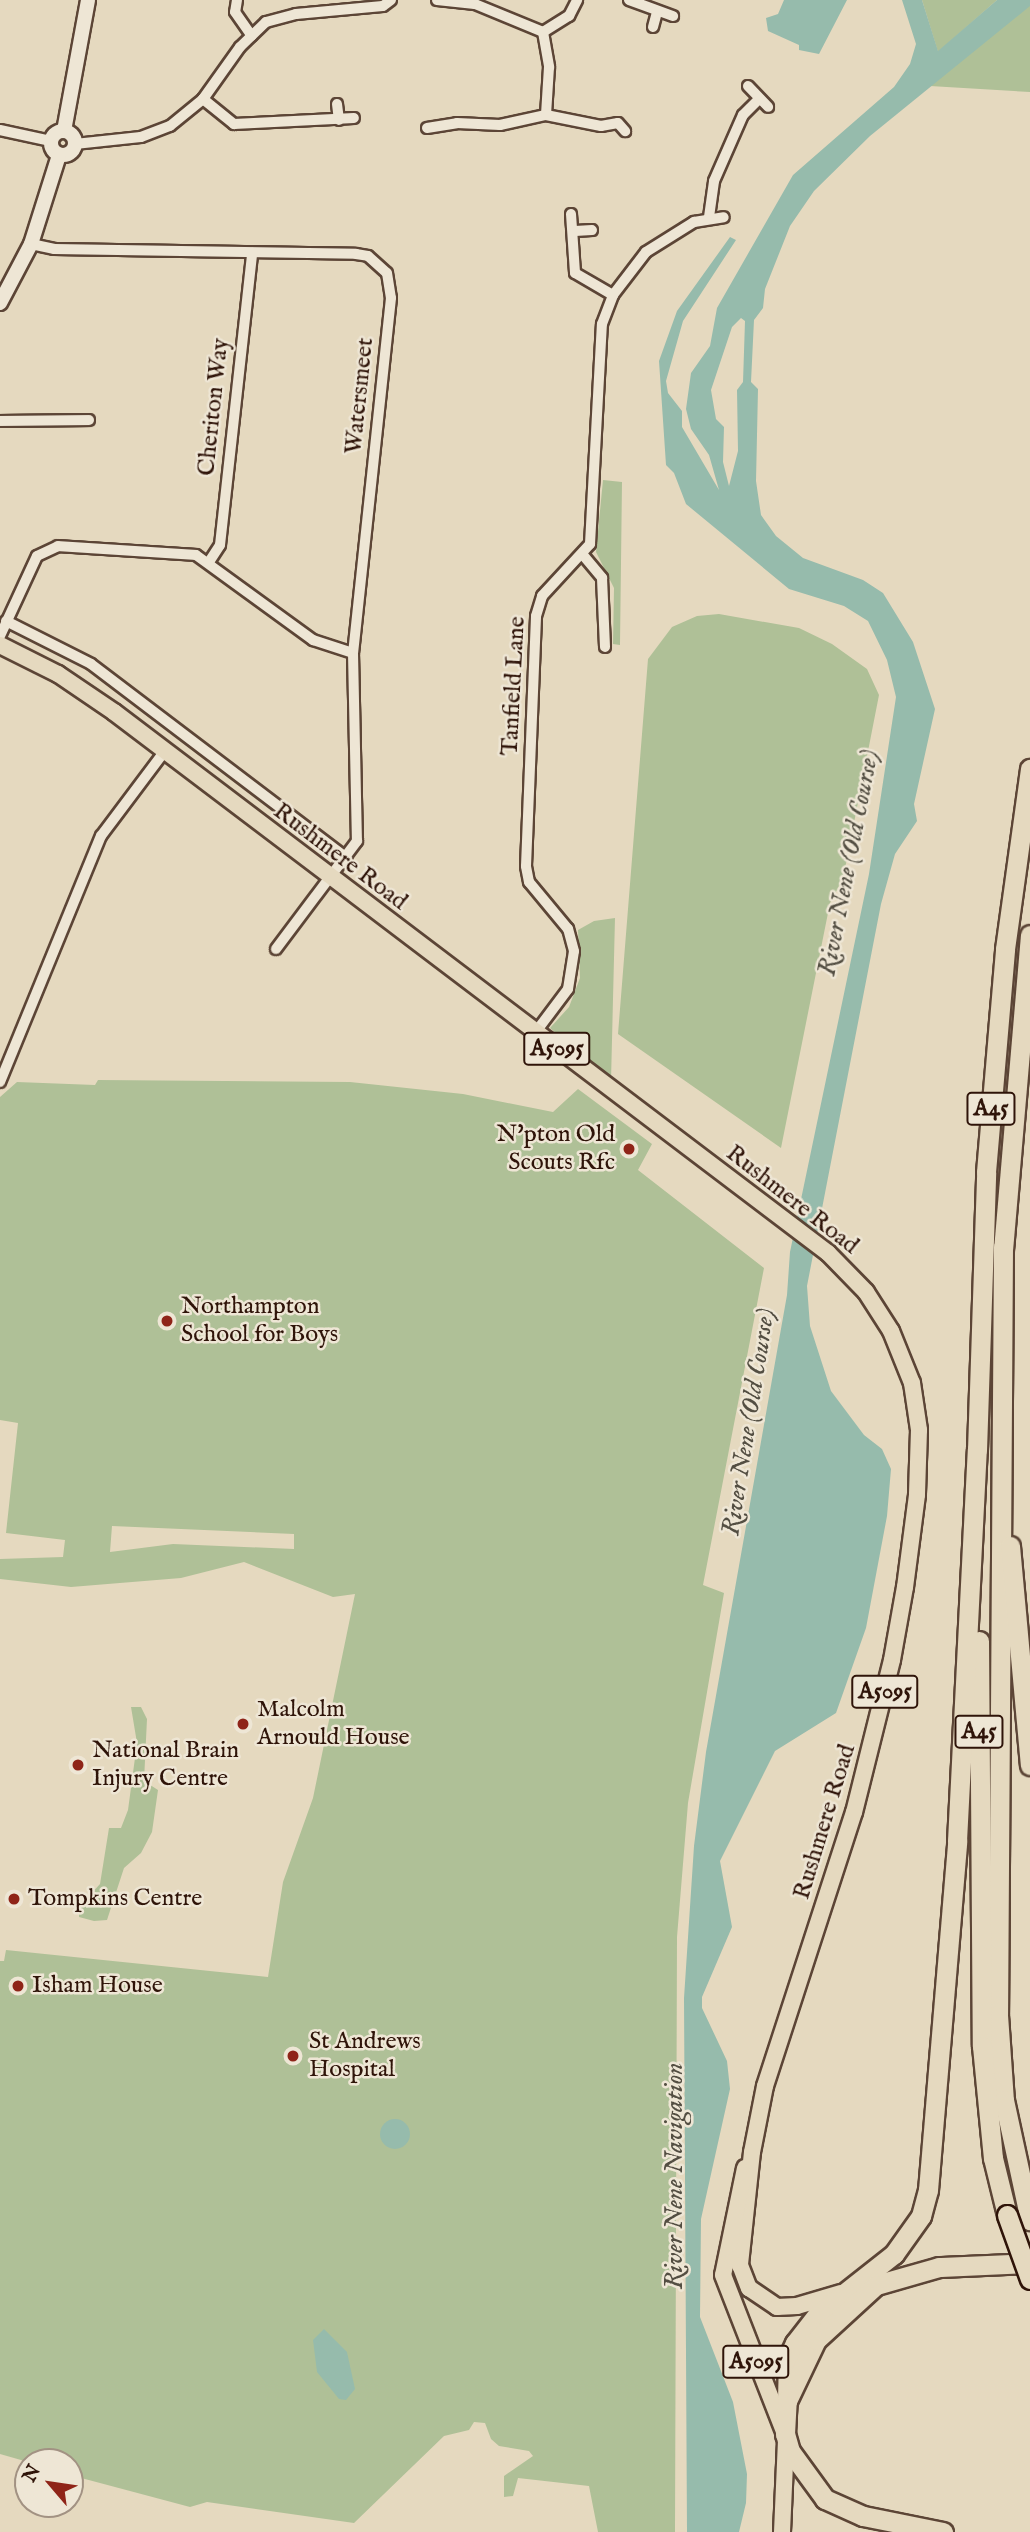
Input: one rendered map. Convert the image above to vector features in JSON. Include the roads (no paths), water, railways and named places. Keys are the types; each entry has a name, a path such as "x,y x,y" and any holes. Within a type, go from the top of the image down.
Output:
{"highway":[{"name":"A45","path":"1030,769 1005,949 986,1172 978,1450 980,2013 993,2158 1007,2215 1030,2279"},
{"name":"A45","path":"1028,2215 1004,2100 998,2015 1003,1247 1030,935"},
{"path":"943,2532 844,2509 812,2486 785,2437 786,2401 788,2358 795,2343 818,2314 894,2254 911,2234 928,2190 946,2021 978,1450"},
{"path":"1000,1482 1012,1558 1030,1765"},
{"path":"786,2401 816,2340 876,2285 939,2267 1030,2263"}],"main road":[{"name":"Rushmere Road","path":"0,646 80,687 821,1248 866,1292 896,1342 916,1403 919,1473 897,1635 873,1741 786,2016 751,2152 737,2189 723,2275 785,2437"},
{"name":"Rushmere Road","path":"751,2152 740,2265 744,2282 756,2296 777,2307 797,2306 876,2285"},
{"path":"782,2532 785,2437"}],"street":[{"path":"51,141 64,131 88,0"},
{"path":"237,0 235,12 251,36"},
{"path":"75,144 155,132 204,99 251,36 266,22 296,14 383,6 391,0"},
{"path":"437,0 475,4 543,32"},
{"path":"543,32 569,16 577,0"},
{"path":"629,0 673,16"},
{"path":"653,27 657,12"},
{"path":"543,32 549,67 547,115"},
{"path":"748,86 768,107"},
{"path":"204,99 234,124 354,118"},
{"path":"709,217 714,181 743,115 759,99"},
{"path":"337,104 339,120"},
{"path":"427,128 457,123 500,125 547,115 601,126 618,123 625,131"},
{"path":"0,130 51,141 60,155"},
{"path":"64,131 75,144"},
{"path":"60,155 72,151 75,144"},
{"path":"0,303 31,244 60,155"},
{"path":"571,214 575,231 575,273 613,295"},
{"name":"Tanfield Lane","path":"535,1033 568,989 574,951 568,929 529,882 526,866 536,616 542,596 583,555 593,528 597,347 613,295 646,252 669,234 709,217 724,217"},
{"path":"575,231 592,230"},
{"name":"Watersmeet","path":"31,244 54,249 368,256 387,273 391,286 353,653 357,833 346,859 332,879 275,949"},
{"name":"Cheriton Way","path":"209,562 220,545 252,253"},
{"path":"0,421 89,420"},
{"path":"0,636 6,621 5,608 31,565 46,549 186,554 209,562 313,639 353,653"},
{"path":"583,555 602,578 605,647"},
{"name":"Rushmere Road","path":"6,621 65,649 110,677 346,859"},
{"path":"593,625 605,625"},
{"path":"0,1082 101,836 164,752"}],"place":[{"name":"N'pton Old Scouts Rfc","path":"629,1149"},
{"name":"Northampton School for Boys","path":"167,1321"},
{"name":"Malcolm Arnould House","path":"243,1724"},
{"name":"National Brain Injury Centre","path":"78,1765"},
{"name":"Tompkins Centre","path":"14,1899"},
{"name":"Isham House","path":"18,1986"},
{"name":"St Andrews Hospital","path":"293,2056"}],"water label":[{"name":"River Nene (Old Course)","path":"849,863"},
{"name":"River Nene (Old Course)","path":"749,1422"},
{"name":"River Nene Navigation","path":"675,2176"}]}
